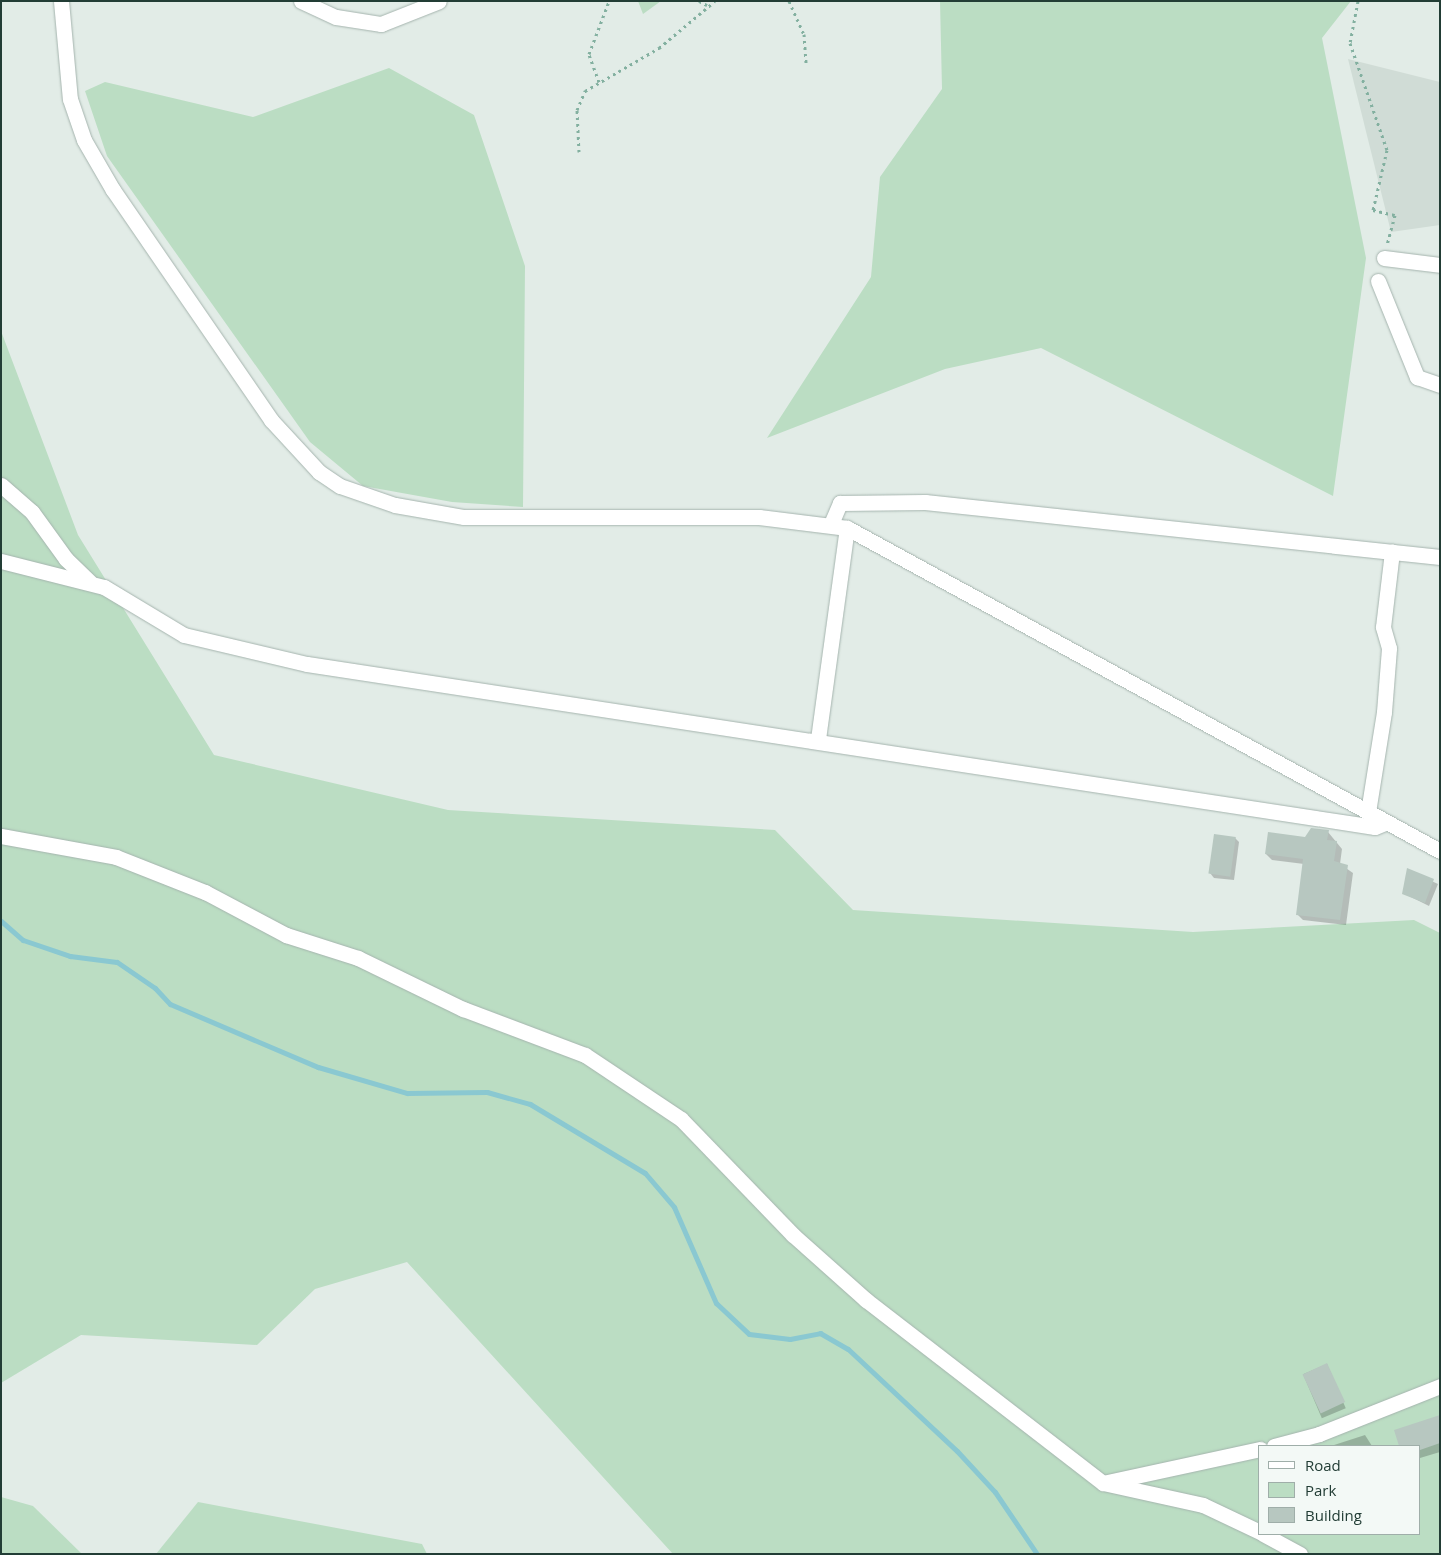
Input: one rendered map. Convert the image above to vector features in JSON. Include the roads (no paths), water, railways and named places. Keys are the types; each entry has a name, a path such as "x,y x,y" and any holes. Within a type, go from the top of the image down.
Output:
{"street":[{"path":"61,1 70,100 84,140 113,190 271,420 320,472 365,496 439,515 569,520 759,517 831,524 846,528 1385,823 1440,851"},
{"path":"301,1 336,18 381,24 439,1"},
{"path":"1384,258 1440,265"},
{"path":"1378,281 1417,377 1440,385"},
{"path":"1,485 32,512 66,560 90,582 184,635 307,664 818,739 1375,827 1385,823"},
{"path":"831,524 834,509 846,502 924,502 1440,558"},
{"path":"818,739 846,528"},
{"path":"1368,812 1384,712 1389,648 1383,626 1392,552"},
{"path":"1,561 90,582"},
{"path":"1,836 116,857 205,892 286,935 358,958 463,1009 585,1054 681,1119 793,1234 866,1300 1102,1482 1202,1505 1258,1532"},
{"path":"1278,1445 1319,1434 1440,1386"},
{"path":"1102,1482 1258,1449"},
{"path":"1265,1535 1300,1554"}],"waterway":[{"path":"1,921 23,940 70,956 117,962 155,988 170,1004 318,1067 407,1093 487,1092 530,1104 645,1173 674,1207 716,1303 749,1334 790,1339 820,1333 848,1349 957,1451 995,1492 1037,1554"}]}
